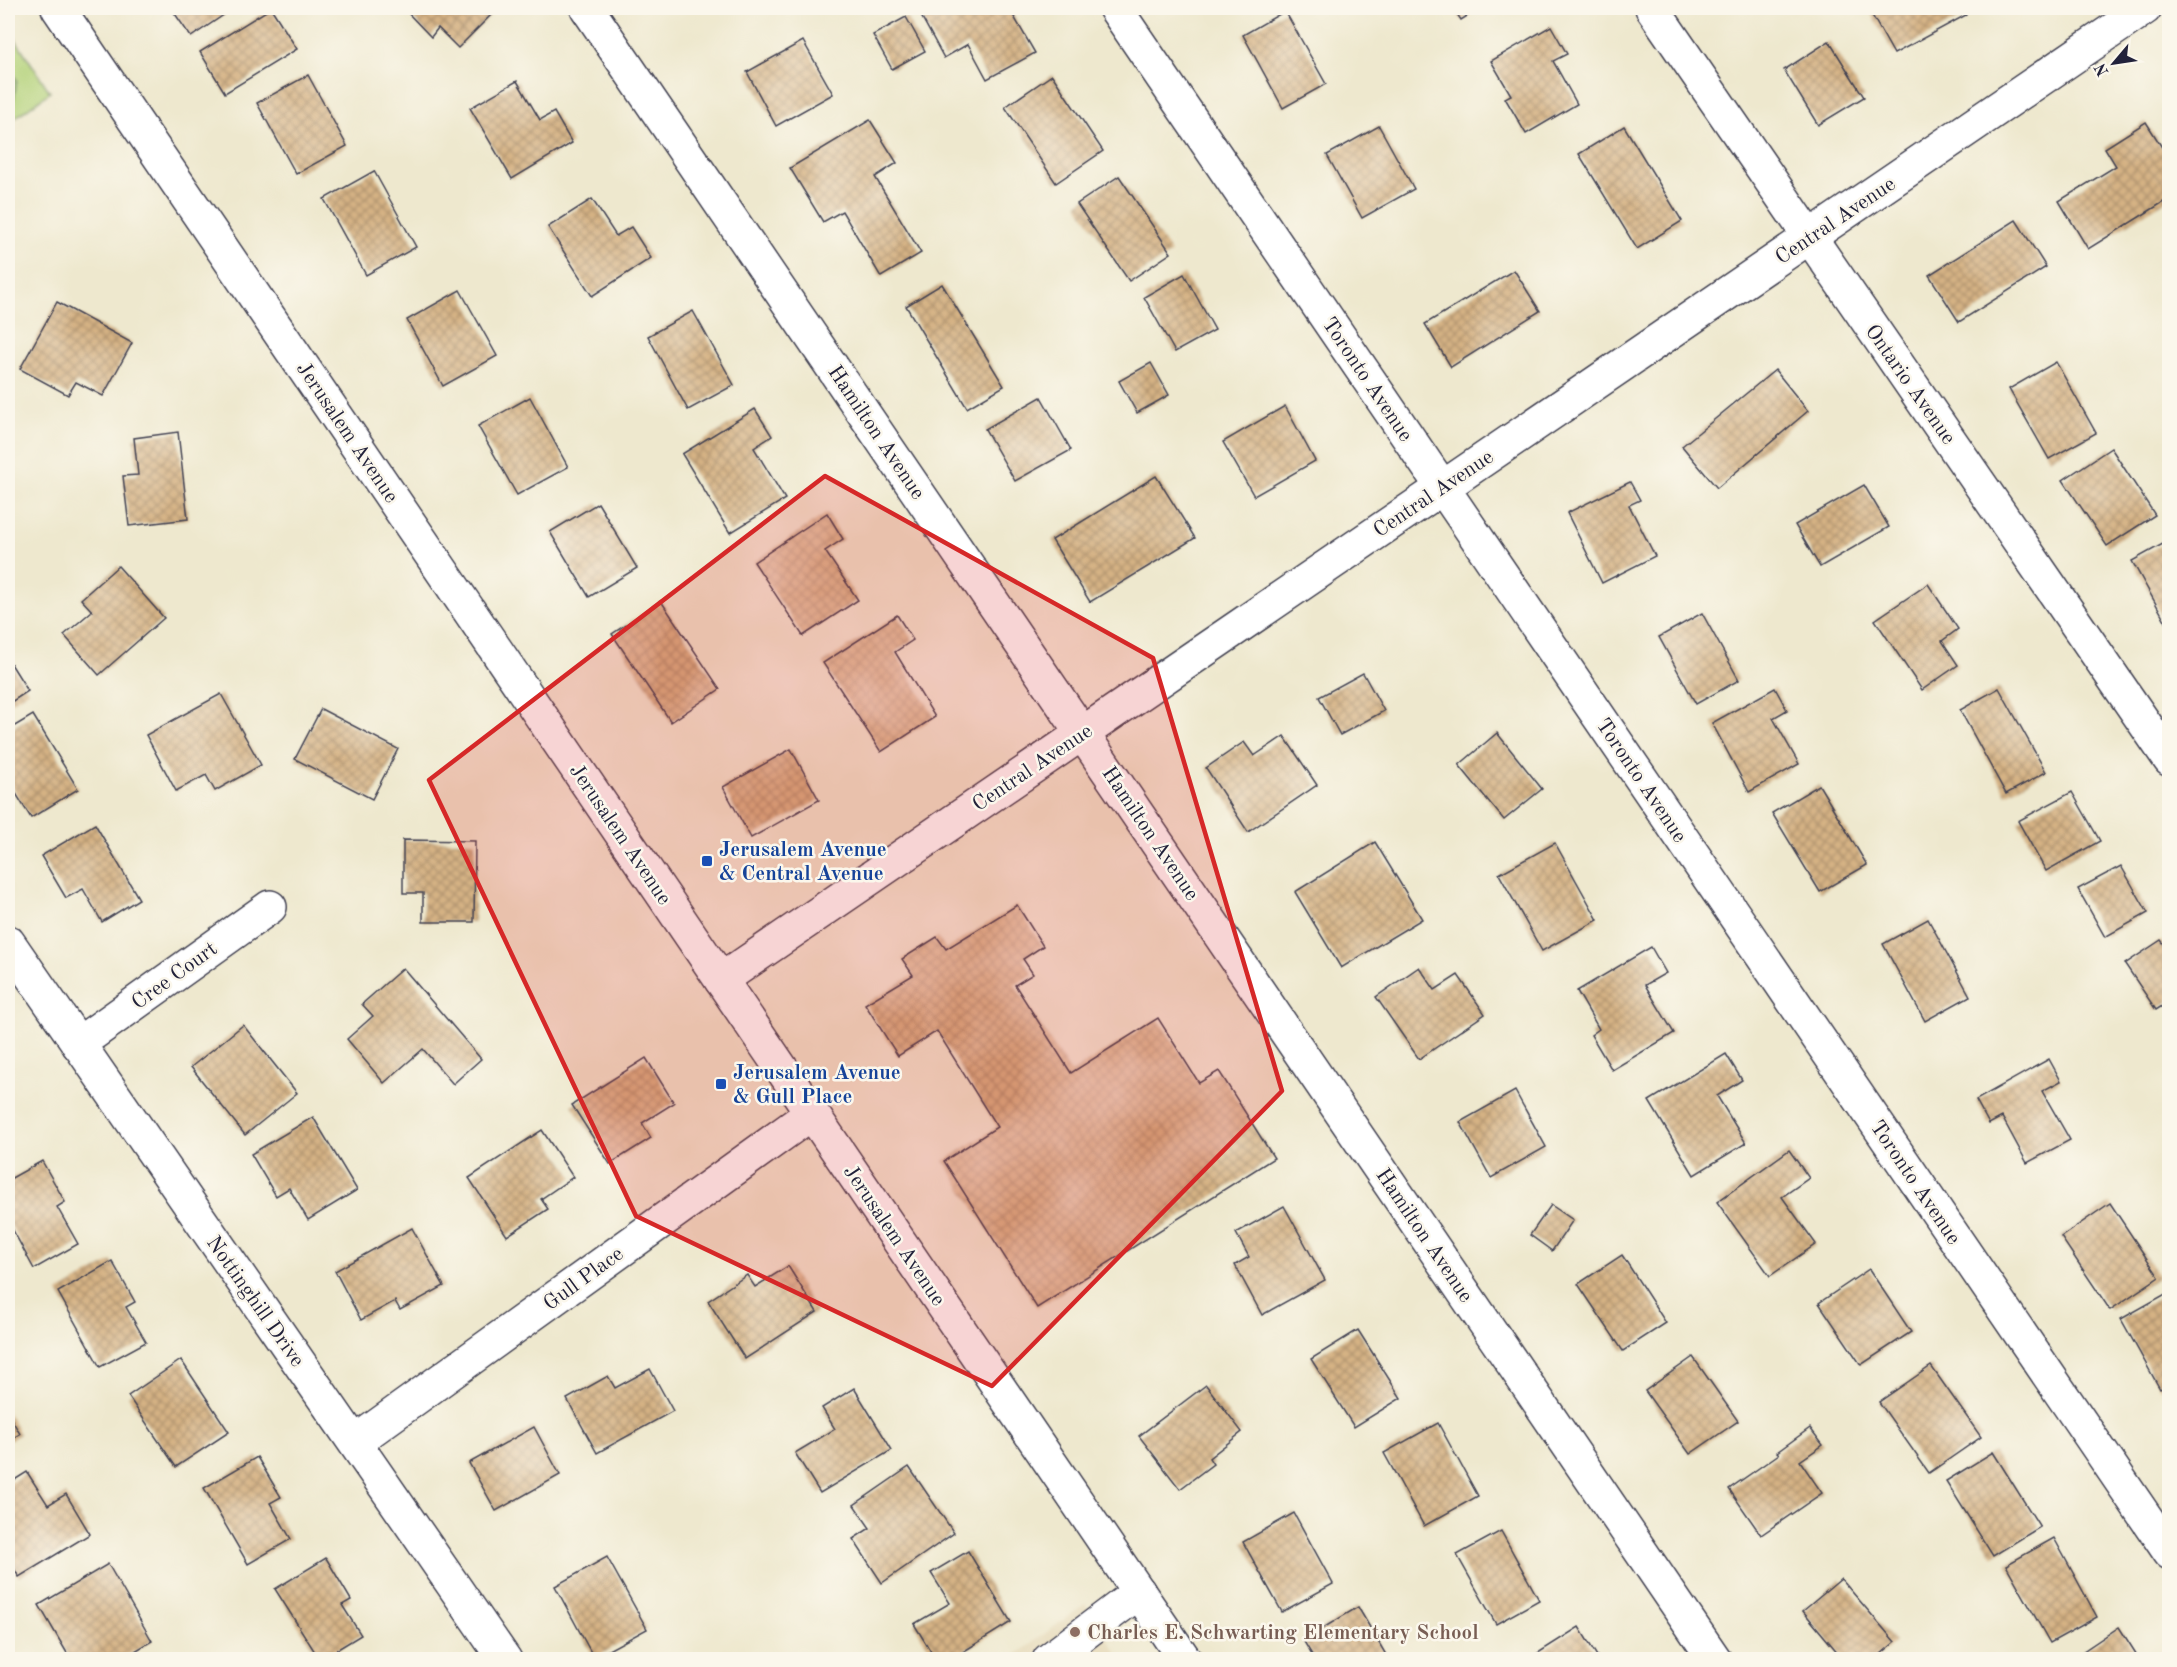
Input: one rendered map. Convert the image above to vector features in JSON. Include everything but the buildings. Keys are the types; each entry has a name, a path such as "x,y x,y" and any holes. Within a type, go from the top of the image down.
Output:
{"street":[{"name":"Jerusalem Avenue","path":"58,8 1185,1659"},
{"name":"Hamilton Avenue","path":"587,8 1715,1659"},
{"name":"Toronto Avenue","path":"1115,8 2169,1552"},
{"name":"Ontario Avenue","path":"1652,8 2169,760"},
{"name":"Central Avenue","path":"721,980 2145,8"},
{"name":"Cree Court","path":"78,1044 270,907"},
{"name":"Nottinghill Drive","path":"8,942 505,1659"},
{"name":"Gull Place","path":"355,1442 812,1113"},
{"path":"1049,1659 1139,1592"}],"highlighted area":[{"path":"825,476 1153,658 1282,1091 992,1386 636,1216 429,780"}],"shaded area":[{"name":"Charles E. Schwarting Elementary School","path":"1085,1604 1121,1659 1009,1660"}],"green space":[{"path":"8,28 50,92 8,123"},
{"path":"8,66 17,80 14,99 8,105"}],"place":[{"name":"Jerusalem Avenue & Central Avenue","path":"707,861"},
{"name":"Jerusalem Avenue & Gull Place","path":"721,1084"},
{"name":"Charles E. Schwarting Elementary School","path":"1075,1632"}]}
